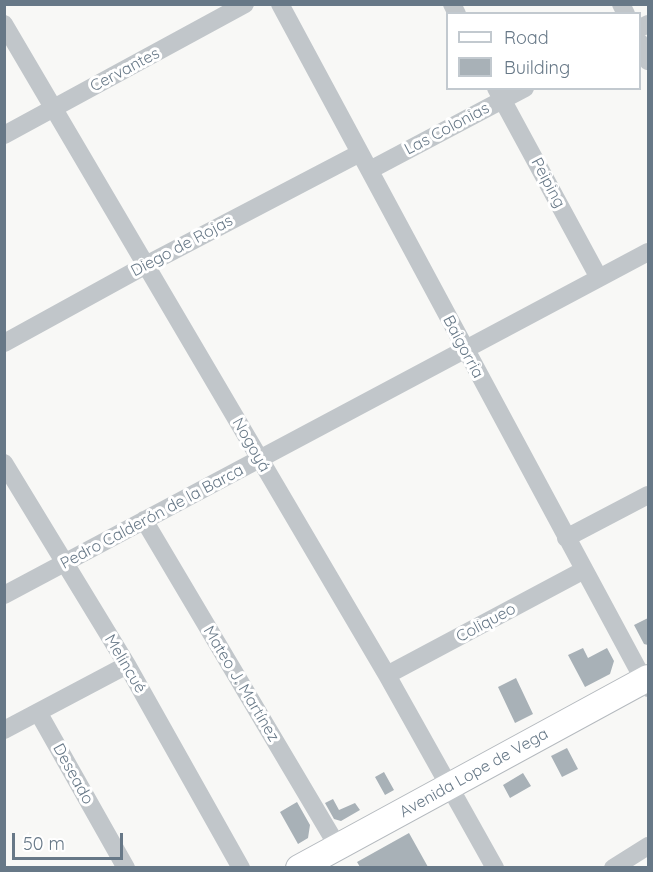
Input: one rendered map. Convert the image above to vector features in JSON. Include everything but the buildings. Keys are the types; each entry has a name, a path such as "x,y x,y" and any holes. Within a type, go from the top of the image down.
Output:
{"main road":[{"name":"Avenida Lope de Vega","path":"299,867 647,682"}],"street":[{"name":"Cervantes","path":"4,135 245,4"},
{"name":"Baigorria","path":"280,4 566,538 647,682"},
{"name":"Nogoyá","path":"4,24 387,675 495,867"},
{"path":"641,47 648,61"},
{"name":"Las Colonias","path":"370,170 500,94 517,90"},
{"name":"Peiping","path":"500,94 599,278"},
{"name":"Diego de Rojas","path":"4,343 146,265 360,153"},
{"name":"Pedro Calderón de la Barca","path":"4,595 648,252"},
{"name":"Melincué","path":"4,463 127,665 241,867"},
{"path":"566,538 648,495"},
{"name":"Mateo J. Martínez","path":"144,520 338,847"},
{"name":"Coliqueo","path":"387,675 584,570"},
{"path":"4,730 127,665"},
{"name":"Deseado","path":"38,712 126,867"},
{"path":"613,867 648,846"}]}
